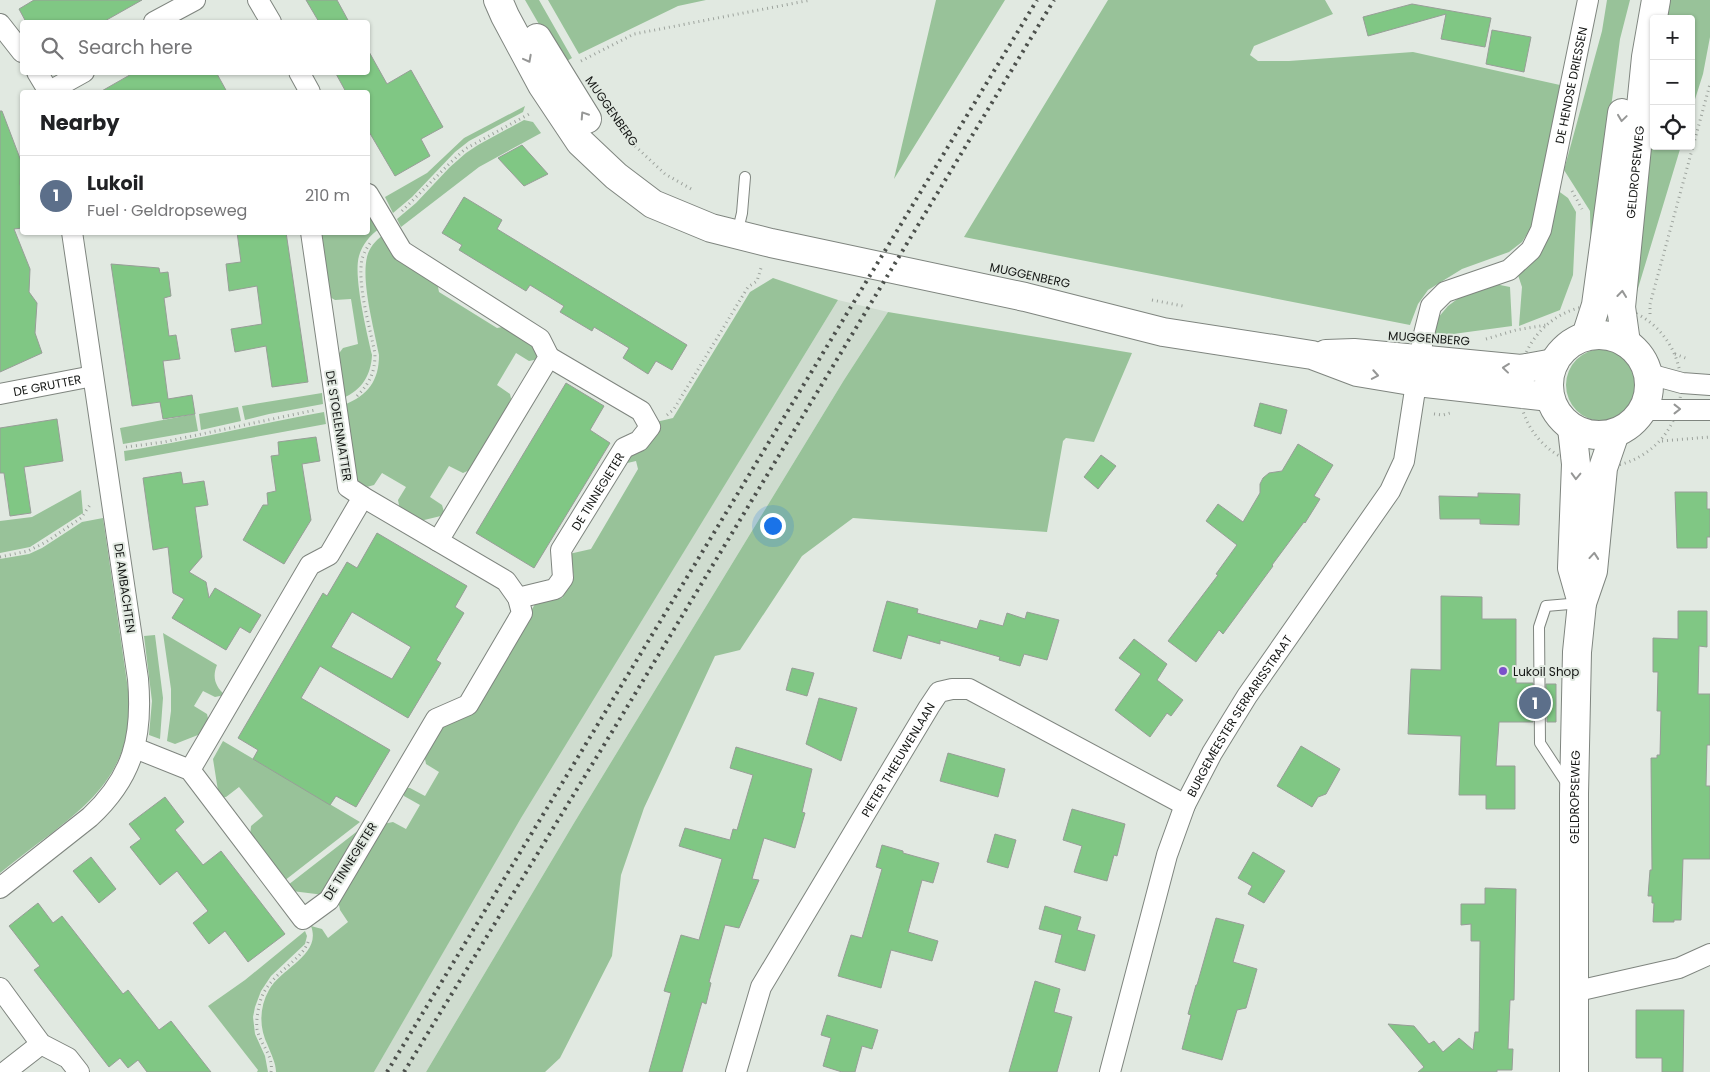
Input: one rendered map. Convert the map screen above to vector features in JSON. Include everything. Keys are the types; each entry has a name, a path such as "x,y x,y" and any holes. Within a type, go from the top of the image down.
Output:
{"main road":[{"name":"MUGGENBERG","path":"498,0 542,84 580,142 616,176 653,204 724,231 771,243 1025,297 1164,332 1312,355 1357,372 1521,369 1554,363"},
{"name":"MUGGENBERG","path":"514,0 594,130 660,193 724,231"},
{"name":"GELDROPSEWEG","path":"1586,336 1596,305 1638,0"},
{"name":"GELDROPSEWEG","path":"1626,343 1621,308 1646,57 1656,0"},
{"path":"1607,335 1626,343 1636,351 1644,362 1649,374 1649,393 1644,410 1632,424 1615,434 1600,436 1585,434 1572,428 1562,420 1555,409 1548,386 1550,374 1559,354 1567,346 1586,336 1607,335"},
{"name":"MUGGENBERG","path":"1419,371 1550,397"},
{"name":"GELDROPSEWEG","path":"1572,428 1576,464 1572,568 1582,603"},
{"name":"GELDROPSEWEG","path":"1574,1072 1574,794 1578,652 1582,603 1593,571 1603,468 1615,434"}],"street":[{"path":"158,20 194,0"},
{"path":"258,0 270,20"},
{"name":"DE HENDSE DRIESSEN","path":"1419,371 1423,338 1431,306 1445,292 1509,270 1531,250 1541,230 1588,0"},
{"path":"0,24 20,49"},
{"path":"39,75 48,90"},
{"path":"52,90 79,75"},
{"path":"301,75 309,90"},
{"path":"370,198 402,251 540,338 549,357 641,411 650,427"},
{"name":"DE AMBACHTEN","path":"0,888 103,805 116,788 127,768 135,748 140,721 138,679 72,235"},
{"name":"DE STOELENMATTER","path":"311,235 348,487 363,498"},
{"path":"438,541 549,357"},
{"name":"BURGEMEESTER SERRARISSTRAAT","path":"1110,1072 1167,855 1185,805 1212,753 1247,696 1390,491 1404,461 1419,371"},
{"path":"1649,374 1682,383 1710,385"},
{"name":"DE GRUTTER","path":"0,394 93,376"},
{"path":"1644,410 1710,410"},
{"name":"DE TINNEGIETER","path":"303,919 329,900 436,719 468,705 522,613 518,598 555,590 563,578 561,550 624,448 639,441 650,427"},
{"path":"190,770 310,565 329,555 363,498 506,581 518,598"},
{"name":"PIETER THEEUWENLAAN","path":"736,1072 760,987 939,692 952,689 969,689 1185,805"},
{"path":"135,748 190,770 303,919"},
{"path":"1573,992 1679,968 1710,954"},
{"path":"0,988 41,1044 68,1058 79,1072"},
{"path":"5,1072 41,1044"}],"lane":[{"path":"724,231 742,213 745,177"},
{"path":"1574,794 1540,743 1539,628 1546,606 1582,603"}],"path":[{"path":"579,62 634,34 811,0"},
{"path":"1650,322 1650,304 1710,84"},
{"path":"104,451 164,442 324,408 354,398 369,382 375,354 362,286 362,259 366,250 373,239 465,149 534,112"},
{"name":"MUGGENBERG","path":"612,116 632,143 666,174 698,193"},
{"path":"1554,169 1572,191 1583,211"},
{"path":"650,427 674,409 748,287 757,281 762,265"},
{"path":"1150,300 1188,307"},
{"path":"1573,309 1574,300"},
{"name":"MUGGENBERG","path":"1482,340 1516,330 1546,326"},
{"path":"1661,441 1710,437"},
{"path":"0,557 28,551 46,542 81,518 109,481"},
{"path":"271,1072 269,1055 257,1030 260,1002 265,988 308,944 310,936 303,919"}],"shaded area":[{"path":"838,300 888,312 844,380 574,823 426,1072 374,1072 520,818"}],"green space":[{"path":"525,0 539,0 572,58 562,64"},
{"path":"548,0 706,0 678,6 579,54"},
{"path":"936,0 1005,0 894,179"},
{"path":"1108,0 1325,0 1333,14 1254,46 1250,55 1258,61 1289,61 1413,52 1560,85 1533,225 1522,242 1509,252 1462,269 1428,290 1418,304 1410,325 964,237"},
{"path":"1607,0 1630,0 1620,39 1591,260 1590,211 1564,170 1602,31"},
{"path":"1668,0 1710,0 1710,37 1703,74 1695,99 1695,15 1666,15"},
{"path":"525,106 523,112 469,141 455,152 412,197 393,213 385,197 427,173 464,138"},
{"path":"1650,110 1650,150 1680,150 1636,295"},
{"path":"524,120 533,122 541,133 479,167 401,227 397,219 416,203 466,153"},
{"path":"1557,190 1568,198 1576,212 1573,275 1560,310 1519,326 1522,287 1518,275 1549,236"},
{"path":"370,213 379,229 372,234 360,252 358,277 361,305 372,355 370,369 360,386 350,395 343,398 337,356 343,348 358,344 351,299 335,300 328,296 320,235 370,235"},
{"path":"383,235 437,282 439,292 497,328 508,326 536,342 539,359 529,361 516,353 497,385 510,394 512,403 472,469 463,473 449,466 430,497 442,505 445,515 420,521 400,510 398,500 406,487 382,473 374,485 363,488 356,484 344,405 366,392 377,372 379,355 367,292 366,267 369,251"},
{"path":"773,278 838,300 521,818 374,1072 276,1072 263,1032 261,1018 263,1004 269,990 306,953 311,945 313,936 311,926 322,929 328,938 348,922 340,910 338,900 383,824 393,822 406,829 420,805 404,796 403,788 410,788 425,796 439,772 426,764 424,754 442,724 469,716 535,604 562,598 574,577 569,554 591,549 638,469 636,461 623,464 656,422 673,418 750,292"},
{"path":"1495,284 1510,287 1512,326 1431,337 1432,325 1448,306 1460,297"},
{"path":"888,312 1132,353 1094,442 1066,438 1063,441 1047,532 853,518 802,556 740,650 715,656 644,808 621,875 612,956 560,1058 545,1072 426,1072 574,823 844,380"},
{"path":"1609,349 1628,359 1636,371 1638,385 1636,399 1628,411 1616,419 1595,421 1576,411 1568,399 1566,378 1576,359 1588,351"},
{"path":"322,393 323,404 245,420 242,406"},
{"path":"238,407 241,421 201,430 199,414"},
{"path":"324,412 326,424 125,461 124,451"},
{"path":"195,414 198,431 123,444 120,428"},
{"path":"81,490 83,513 30,547 0,553 0,521 32,517"},
{"path":"103,518 129,696 126,739 112,773 95,795 63,824 0,873 0,559 29,554 42,548 82,522"},
{"path":"163,633 217,665 215,681 225,695 215,697 203,691 194,706 207,714 209,723 203,733 175,744 167,741 171,711 171,689"},
{"path":"155,635 163,698 160,739 149,735 152,701 144,636"},
{"path":"223,741 360,822 284,881 250,836 251,826 263,816 239,787 226,797 219,797 213,759"},
{"path":"364,826 324,895 292,891 288,885"},
{"path":"305,931 307,936 305,944 271,976 261,991 255,1007 253,1017 255,1034 265,1056 268,1072 257,1072 258,1070 208,1006 245,980"}],"building":[{"path":"34,0 142,0 107,20 25,20 19,9"},
{"path":"306,0 337,0 348,20 318,20"},
{"path":"1412,4 1491,18 1485,47 1441,39 1446,14 1368,36 1363,17"},
{"path":"1492,30 1531,37 1524,72 1486,64"},
{"path":"370,54 387,84 411,70 443,127 421,139 430,156 395,176 370,133 370,90 345,90 337,75 370,75"},
{"path":"130,75 218,75 226,90 104,90"},
{"path":"0,111 2,111 20,158 20,228 14,229 30,269 29,292 37,303 35,333 42,353 0,372"},
{"path":"522,145 548,174 524,186 498,158"},
{"path":"464,197 502,220 497,229 687,345 672,370 656,361 648,374 623,358 629,348 594,327 592,331 560,312 564,306 530,285 526,291 459,250 462,245 442,233"},
{"path":"237,235 286,235 308,382 272,387 266,346 235,352 231,329 262,324 257,286 229,291 226,264 241,262"},
{"path":"111,264 159,268 160,273 168,272 171,296 164,298 169,336 176,335 180,359 163,361 168,399 192,395 195,414 163,419 160,402 132,406"},
{"path":"566,383 604,406 590,430 610,443 534,568 476,533"},
{"path":"1260,403 1287,410 1281,434 1254,426"},
{"path":"57,419 63,461 24,467 31,513 10,516 4,473 0,473 0,428"},
{"path":"316,437 320,461 302,464 311,520 284,564 243,540 263,505 268,505 267,493 276,491 271,456 279,455 278,442"},
{"path":"1298,444 1333,465 1314,496 1320,499 1305,523 1272,565 1223,634 1219,630 1196,662 1168,641 1218,575 1216,574 1237,545 1206,521 1218,504 1243,522 1260,493 1260,484 1263,478 1269,473 1282,471"},
{"path":"1101,455 1116,466 1098,489 1084,477"},
{"path":"181,472 183,484 204,481 208,505 195,507 202,557 189,572 206,582 209,598 215,588 261,615 250,633 240,627 226,650 172,618 184,599 173,593 168,547 153,550 143,478"},
{"path":"1675,492 1707,492 1707,509 1710,509 1710,537 1707,537 1707,548 1677,548"},
{"path":"1478,493 1520,494 1519,525 1480,524 1480,519 1440,519 1439,496 1478,497"},
{"path":"377,533 467,586 455,607 464,613 436,660 441,663 408,718 320,666 301,698 390,750 356,807 336,796 330,805 253,759 258,750 238,738 323,593 327,596 347,562 357,568","holes":["352,612 411,647 392,679 331,647"]},
{"path":"1441,596 1482,597 1482,619 1516,619 1516,683 1533,683 1533,722 1499,722 1496,766 1515,766 1515,809 1486,809 1486,795 1459,795 1461,736 1408,734 1411,669 1441,670"},
{"path":"887,601 918,609 917,613 977,629 980,620 1003,626 1007,613 1025,619 1027,612 1059,620 1047,660 1024,654 1020,666 999,660 1000,657 940,640 940,644 908,635 901,659 873,651"},
{"path":"1678,611 1707,611 1707,647 1699,646 1698,694 1710,694 1710,745 1707,745 1706,786 1710,786 1710,859 1683,859 1681,920 1653,922 1654,903 1652,903 1652,896 1648,896 1650,870 1652,870 1651,758 1657,758 1657,755 1660,755 1661,711 1657,711 1658,672 1653,672 1653,638 1678,639"},
{"path":"1134,639 1167,664 1157,680 1183,700 1171,716 1167,713 1150,737 1115,710 1141,674 1119,658"},
{"path":"792,668 814,673 807,696 786,690"},
{"path":"1546,684 1556,684 1556,722 1547,722"},
{"path":"819,698 857,708 841,761 806,744"},
{"path":"1301,746 1340,769 1326,794 1318,797 1312,807 1277,786"},
{"path":"736,747 812,769 802,812 805,813 795,848 764,838 752,879 759,880 739,928 725,925 709,982 711,983 706,1004 702,1002 682,1072 649,1072 671,993 664,991 681,935 699,940 722,859 679,846 685,828 730,840 733,829 737,830 753,775 730,768"},
{"path":"948,753 1005,769 998,797 940,781"},
{"path":"165,797 184,822 175,830 203,865 221,851 285,934 248,962 225,931 209,944 193,923 208,911 177,871 160,885 130,847 141,839 129,824"},
{"path":"1072,809 1125,824 1117,856 1114,855 1107,881 1074,872 1082,846 1063,840"},
{"path":"995,834 1016,840 1008,868 987,862"},
{"path":"882,845 939,863 933,883 922,880 908,932 938,941 932,961 891,950 881,988 838,976 851,935 862,938 882,869 876,867"},
{"path":"1253,852 1285,871 1264,903 1248,894 1252,886 1238,878"},
{"path":"91,857 116,889 99,903 73,871"},
{"path":"1485,888 1516,889 1514,1000 1510,1000 1508,1049 1513,1049 1512,1070 1497,1070 1497,1072 1418,1072 1424,1067 1388,1024 1414,1026 1429,1044 1434,1041 1443,1052 1459,1038 1473,1050 1475,1032 1479,1032 1480,941 1471,941 1471,924 1461,925 1461,904 1485,904"},
{"path":"38,903 53,923 62,916 123,994 128,990 159,1030 171,1021 211,1072 147,1072 138,1060 128,1068 120,1058 109,1067 34,970 40,966 9,926"},
{"path":"1045,906 1081,917 1077,930 1095,935 1085,971 1055,962 1062,935 1039,929"},
{"path":"1216,918 1244,925 1233,962 1257,969 1246,1008 1237,1010 1222,1060 1182,1049 1191,1015 1188,1014"},
{"path":"1035,981 1060,989 1054,1012 1072,1017 1057,1072 1009,1072"},
{"path":"1636,1010 1684,1010 1683,1072 1662,1072 1662,1058 1636,1058"},
{"path":"827,1015 878,1030 872,1049 862,1046 855,1072 842,1072 823,1066 831,1038 821,1035"}],"railway":[{"path":"387,1072 1037,0"},
{"path":"404,1072 615,727 1054,0"}],"place":[{"name":"Lukoil Shop","path":"1503,671"},
{"name":"Lukoil","path":"1535,703"}]}
